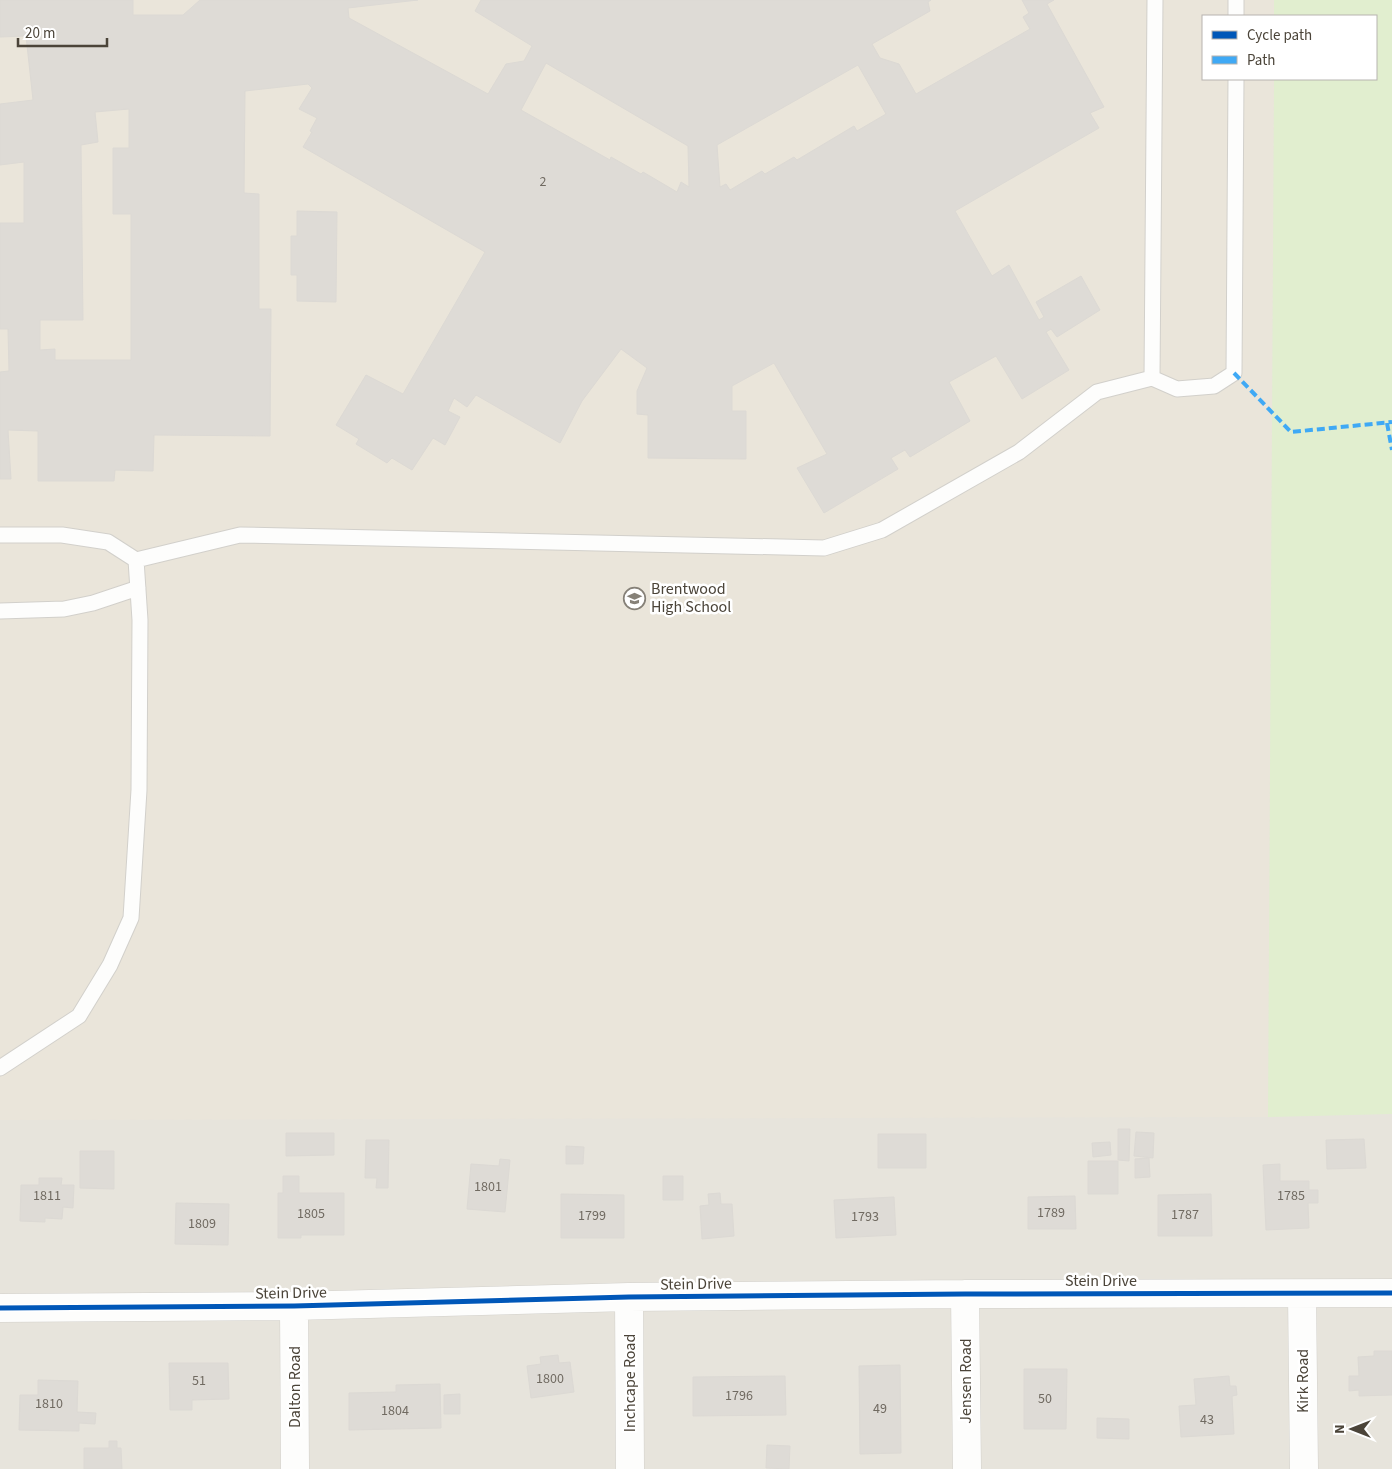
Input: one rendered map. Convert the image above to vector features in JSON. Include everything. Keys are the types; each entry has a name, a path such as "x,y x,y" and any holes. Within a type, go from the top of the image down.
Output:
{"street":[{"name":"Stein Drive","path":"0,1308 294,1306 629,1297 1392,1293"},
{"name":"Jensen Road","path":"965,1294 967,1469"},
{"name":"Kirk Road","path":"1302,1294 1304,1469"},
{"name":"Inchcape Road","path":"629,1297 630,1469"},
{"name":"Dalton Road","path":"294,1306 295,1469"}],"lane":[{"path":"1152,378 1154,0"},
{"path":"1236,0 1236,15"},
{"path":"0,535 62,535 108,542 136,560 240,535 824,548 882,530 1019,452 1097,392 1152,378 1176,389 1214,386 1234,373 1236,80"},
{"path":"0,1068 79,1016 110,965 131,918 139,790 140,620 136,560"},
{"path":"0,611 64,609 93,603 138,588"}],"shaded area":[{"name":"Brentwood High School","path":"0,0 1392,0 1392,1469 0,1469"},
{"name":"Brentwood High School","path":"0,0 1274,0 1274,15 1202,15 1202,80 1274,80 1268,1117 0,1120"}],"green space":[{"path":"1274,0 1392,0 1392,1114 1268,1117 1274,80 1377,80 1377,15 1274,15"}],"building":[{"path":"0,0 133,0 133,15 183,15 200,0 418,0 348,8 349,18 488,94 506,64 524,61 532,46 475,11 481,0 931,0 928,2 930,11 872,44 880,58 899,64 916,94 1030,29 1023,17 1029,13 1022,0 1054,0 1047,4 1104,107 1090,113 1099,128 955,211 992,276 1009,265 1039,320 1044,317 1036,302 1081,276 1100,310 1057,337 1051,329 1046,332 1069,370 1022,399 996,356 949,382 970,421 910,457 905,450 891,458 898,469 824,513 797,468 827,454 774,363 732,386 732,411 746,411 746,459 648,458 648,415 637,414 637,391 647,368 621,349 582,401 560,443 476,395 467,407 454,398 448,411 460,417 445,445 433,438 412,470 392,458 387,463 356,444 359,439 336,425 366,375 403,394 485,252 303,147 312,132 310,131 317,118 299,109 312,88 308,84 245,91 244,193 259,194 259,309 271,309 270,436 154,435 153,471 115,470 114,481 38,481 38,431 8,430 11,479 0,479 0,372 9,371 8,329 0,329 0,223 24,223 24,162 0,165 0,104 33,100 26,36 0,37","holes":["546,63 688,146 689,187 681,182 677,192 643,172 641,174 611,157 610,160 521,110","858,65 886,114 857,131 854,126 797,160 794,157 765,174 762,171 730,190 726,184 720,187 717,145","129,109 129,148 113,148 113,214 131,214 131,360 55,360 55,349 40,350 40,320 83,320 81,145 98,142 95,112"]},
{"path":"297,211 337,212 336,302 297,301 297,275 291,275 291,236 297,236"},
{"path":"1118,1129 1130,1129 1129,1161 1118,1160"},
{"path":"1136,1132 1154,1133 1153,1158 1134,1156"},
{"path":"286,1133 334,1133 334,1155 286,1156"},
{"path":"878,1134 926,1134 926,1168 878,1168"},
{"path":"1364,1139 1366,1168 1327,1169 1326,1140"},
{"path":"366,1140 389,1140 388,1188 376,1188 377,1178 365,1178"},
{"path":"1110,1142 1111,1155 1093,1157 1092,1143"},
{"path":"566,1146 584,1147 583,1164 566,1164"},
{"path":"80,1151 114,1151 114,1189 80,1188"},
{"path":"1149,1158 1150,1177 1135,1178 1135,1159"},
{"path":"500,1159 510,1160 505,1212 467,1209 471,1164 499,1166"},
{"path":"1088,1161 1118,1161 1118,1194 1088,1194"},
{"path":"1280,1164 1280,1181 1309,1181 1309,1190 1318,1190 1318,1203 1308,1203 1309,1228 1266,1230 1263,1165"},
{"path":"283,1176 299,1176 299,1193 344,1193 344,1235 301,1235 301,1238 278,1238 278,1193 283,1193"},
{"path":"663,1176 683,1176 683,1200 663,1200"},
{"path":"39,1178 62,1178 61,1185 74,1185 73,1208 63,1207 62,1219 45,1218 45,1222 20,1221 21,1185 39,1185"},
{"path":"720,1193 721,1204 732,1204 734,1236 702,1239 700,1206 709,1205 708,1194"},
{"path":"561,1194 624,1195 624,1238 561,1238"},
{"path":"1211,1194 1212,1236 1158,1236 1158,1195"},
{"path":"1075,1196 1076,1229 1028,1229 1028,1197"},
{"path":"894,1197 896,1235 836,1238 834,1200"},
{"path":"176,1203 229,1204 228,1245 175,1244"},
{"path":"1374,1351 1392,1351 1392,1395 1359,1396 1359,1390 1349,1391 1349,1376 1359,1376 1358,1357 1374,1356"},
{"path":"558,1355 559,1363 570,1362 574,1392 531,1398 527,1366 541,1364 540,1357"},
{"path":"169,1363 228,1363 229,1399 192,1400 192,1410 170,1410"},
{"path":"900,1365 901,1453 860,1454 859,1366"},
{"path":"1024,1369 1067,1369 1066,1429 1024,1429"},
{"path":"785,1376 786,1415 693,1416 693,1377"},
{"path":"1229,1376 1230,1386 1236,1386 1237,1395 1232,1396 1234,1434 1181,1437 1179,1406 1196,1405 1194,1379"},
{"path":"38,1380 78,1381 77,1412 96,1413 95,1424 79,1423 79,1431 19,1430 20,1395 38,1395"},
{"path":"440,1384 441,1428 349,1430 349,1393 396,1392 396,1385"},
{"path":"460,1394 460,1414 444,1414 444,1395"},
{"path":"1097,1418 1129,1419 1129,1439 1097,1438"},
{"path":"109,1441 117,1441 117,1448 121,1448 122,1469 84,1469 84,1448 109,1448"},
{"path":"767,1445 790,1446 789,1469 766,1468"}],"marked path":[{"path":"1234,373 1291,432 1392,422"},
{"path":"1387,423 1392,450"}],"cycle path":[{"path":"0,1308 294,1306 629,1297 1392,1293"}],"place":[{"name":"Brentwood High School","path":"635,598"}]}
